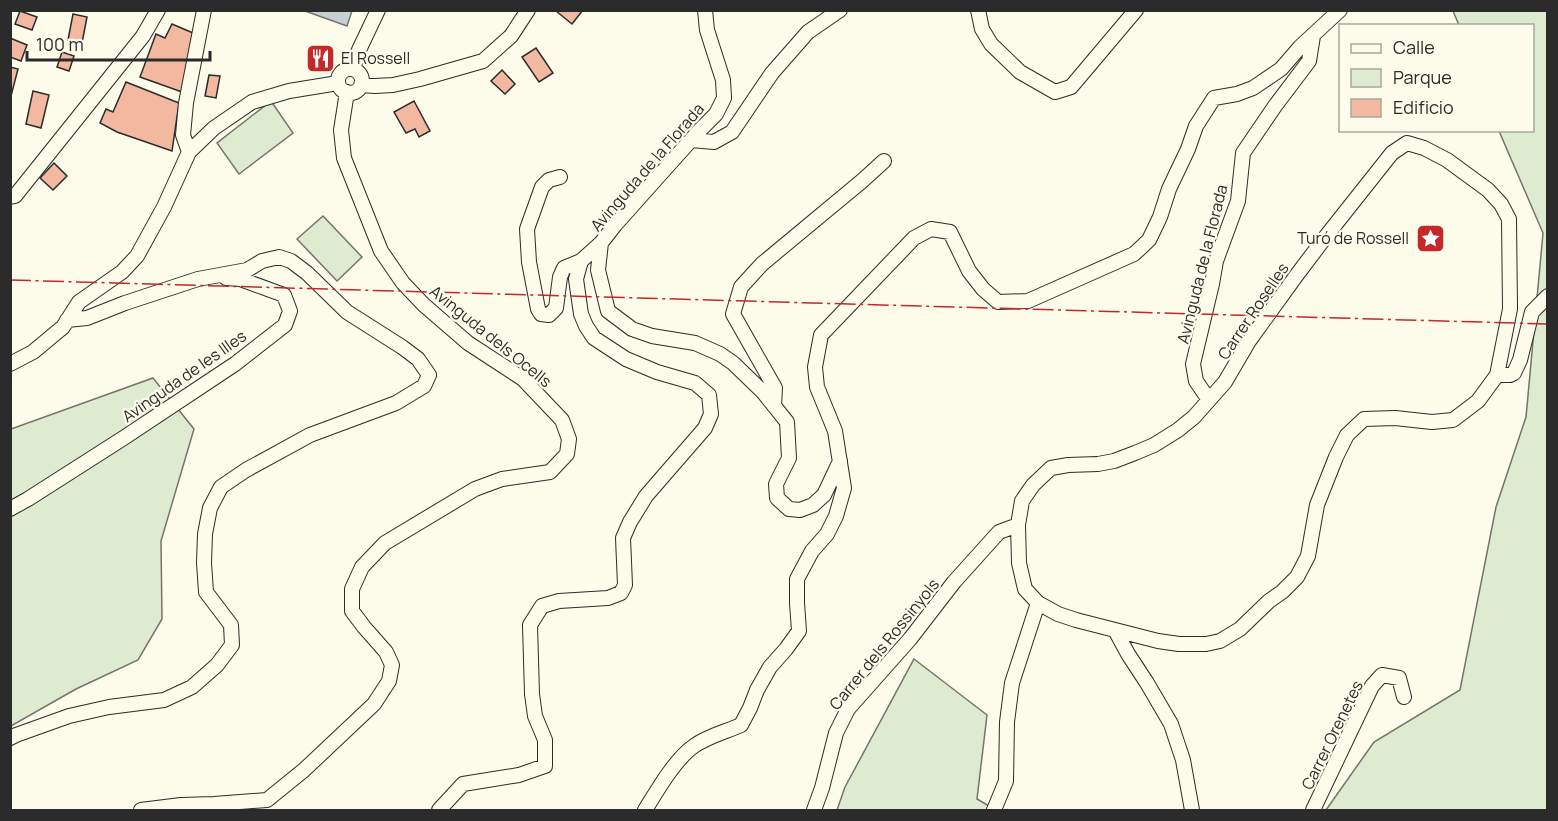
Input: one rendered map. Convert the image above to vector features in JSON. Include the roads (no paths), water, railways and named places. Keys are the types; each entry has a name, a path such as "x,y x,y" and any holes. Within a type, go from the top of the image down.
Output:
{"street":[{"path":"10,197 15,196 143,36 158,10"},
{"path":"189,152 183,135 186,103 204,10"},
{"path":"353,69 359,50 378,10"},
{"path":"361,85 375,87 393,85 483,62 511,36 528,10"},
{"name":"Avinguda de la Florada","path":"705,10 707,30 723,80 724,98 716,114 601,243 598,270 608,311 632,329 652,336 695,343 720,354 756,385 787,422 789,458 776,484 777,498 789,509 800,510 813,505 824,495 841,459"},
{"path":"691,140 714,142 732,132 772,73 808,32 840,10"},
{"path":"978,10 982,29 991,44 1020,72 1055,92 1071,87 1136,10"},
{"path":"645,810 680,759 693,746 741,725 766,675 799,631 796,603 797,579 812,551 827,534 836,516 844,488 835,430 817,387 815,367 821,335 914,238 931,229 950,232 969,271 983,290 998,302 1028,301 1134,254 1149,240 1196,126 1214,98 1237,94 1253,87 1281,69 1340,10"},
{"name":"Avinguda de la Florada","path":"1209,400 1196,381 1192,364 1216,261 1238,201 1243,153 1309,61 1313,36"},
{"path":"10,364 33,352 63,327 79,302 122,272 137,256 164,207 189,152 214,128 252,102 290,91 342,88 354,92 361,85 360,74 353,69 348,69 340,74 342,88"},
{"name":"Avinguda dels Ocells","path":"141,810 181,805 267,800 304,770 374,704 389,681 392,665 386,652 352,611 352,589 362,567 385,543 475,489 502,479 550,472 567,454 569,439 562,420 523,379 468,343 424,306 403,284 381,251 344,158 341,130 342,88"},
{"name":"Carrer Roselles","path":"1407,143 1425,148 1472,177 1501,204 1509,219 1510,309 1497,375 1478,401 1453,420 1432,422 1395,418 1364,419 1347,435 1317,506 1308,556 1297,576 1240,629 1220,641 1206,644 1179,644 1158,641 1076,620 1058,614 1038,603 1025,589 1019,563 1018,525 1022,501 1033,485 1051,468 1098,464 1144,449 1178,430 1194,417 1225,382 1249,341 1296,276 1392,153 1407,143"},
{"path":"774,406 775,388 733,314 741,286 762,264 861,182 884,160"},
{"path":"560,177 549,180 542,187 527,229 529,262 541,314 549,315 556,308 560,277 564,268 581,261 601,243"},
{"path":"10,738 69,716 109,707 164,700 192,687 217,665 232,645 231,625 206,592 205,534 210,508 220,487 310,435 396,403 424,386 429,375 418,359 347,312 307,273 291,261 279,257 262,261 247,270 198,279 87,318 67,320"},
{"path":"439,810 463,784 519,775 546,766 545,740 535,716 532,694 530,626 542,606 559,601 608,598 621,593 626,585 623,538 630,522 646,496 705,428 711,414 709,394 695,383 657,372 626,359 594,338 581,314 576,279 581,261"},
{"name":"Avinguda de les Illes","path":"10,509 28,500 235,364 285,325 290,311 284,295 240,279 212,277"},
{"path":"1497,375 1514,373 1520,360 1532,312 1548,296"},
{"name":"Carrer dels Rossinyols","path":"814,810 836,733 848,709 999,532 1018,525"},
{"path":"994,810 1006,781 1007,722 1012,683 1038,603"},
{"path":"1115,630 1171,724 1183,760 1192,810"},
{"name":"Carrer Orenetes","path":"1313,810 1372,686 1383,675 1399,678 1404,697"}],"place":[{"name":"El Rossell","path":"320,58"},
{"name":"Turó de Rossell","path":"1430,238"}]}
